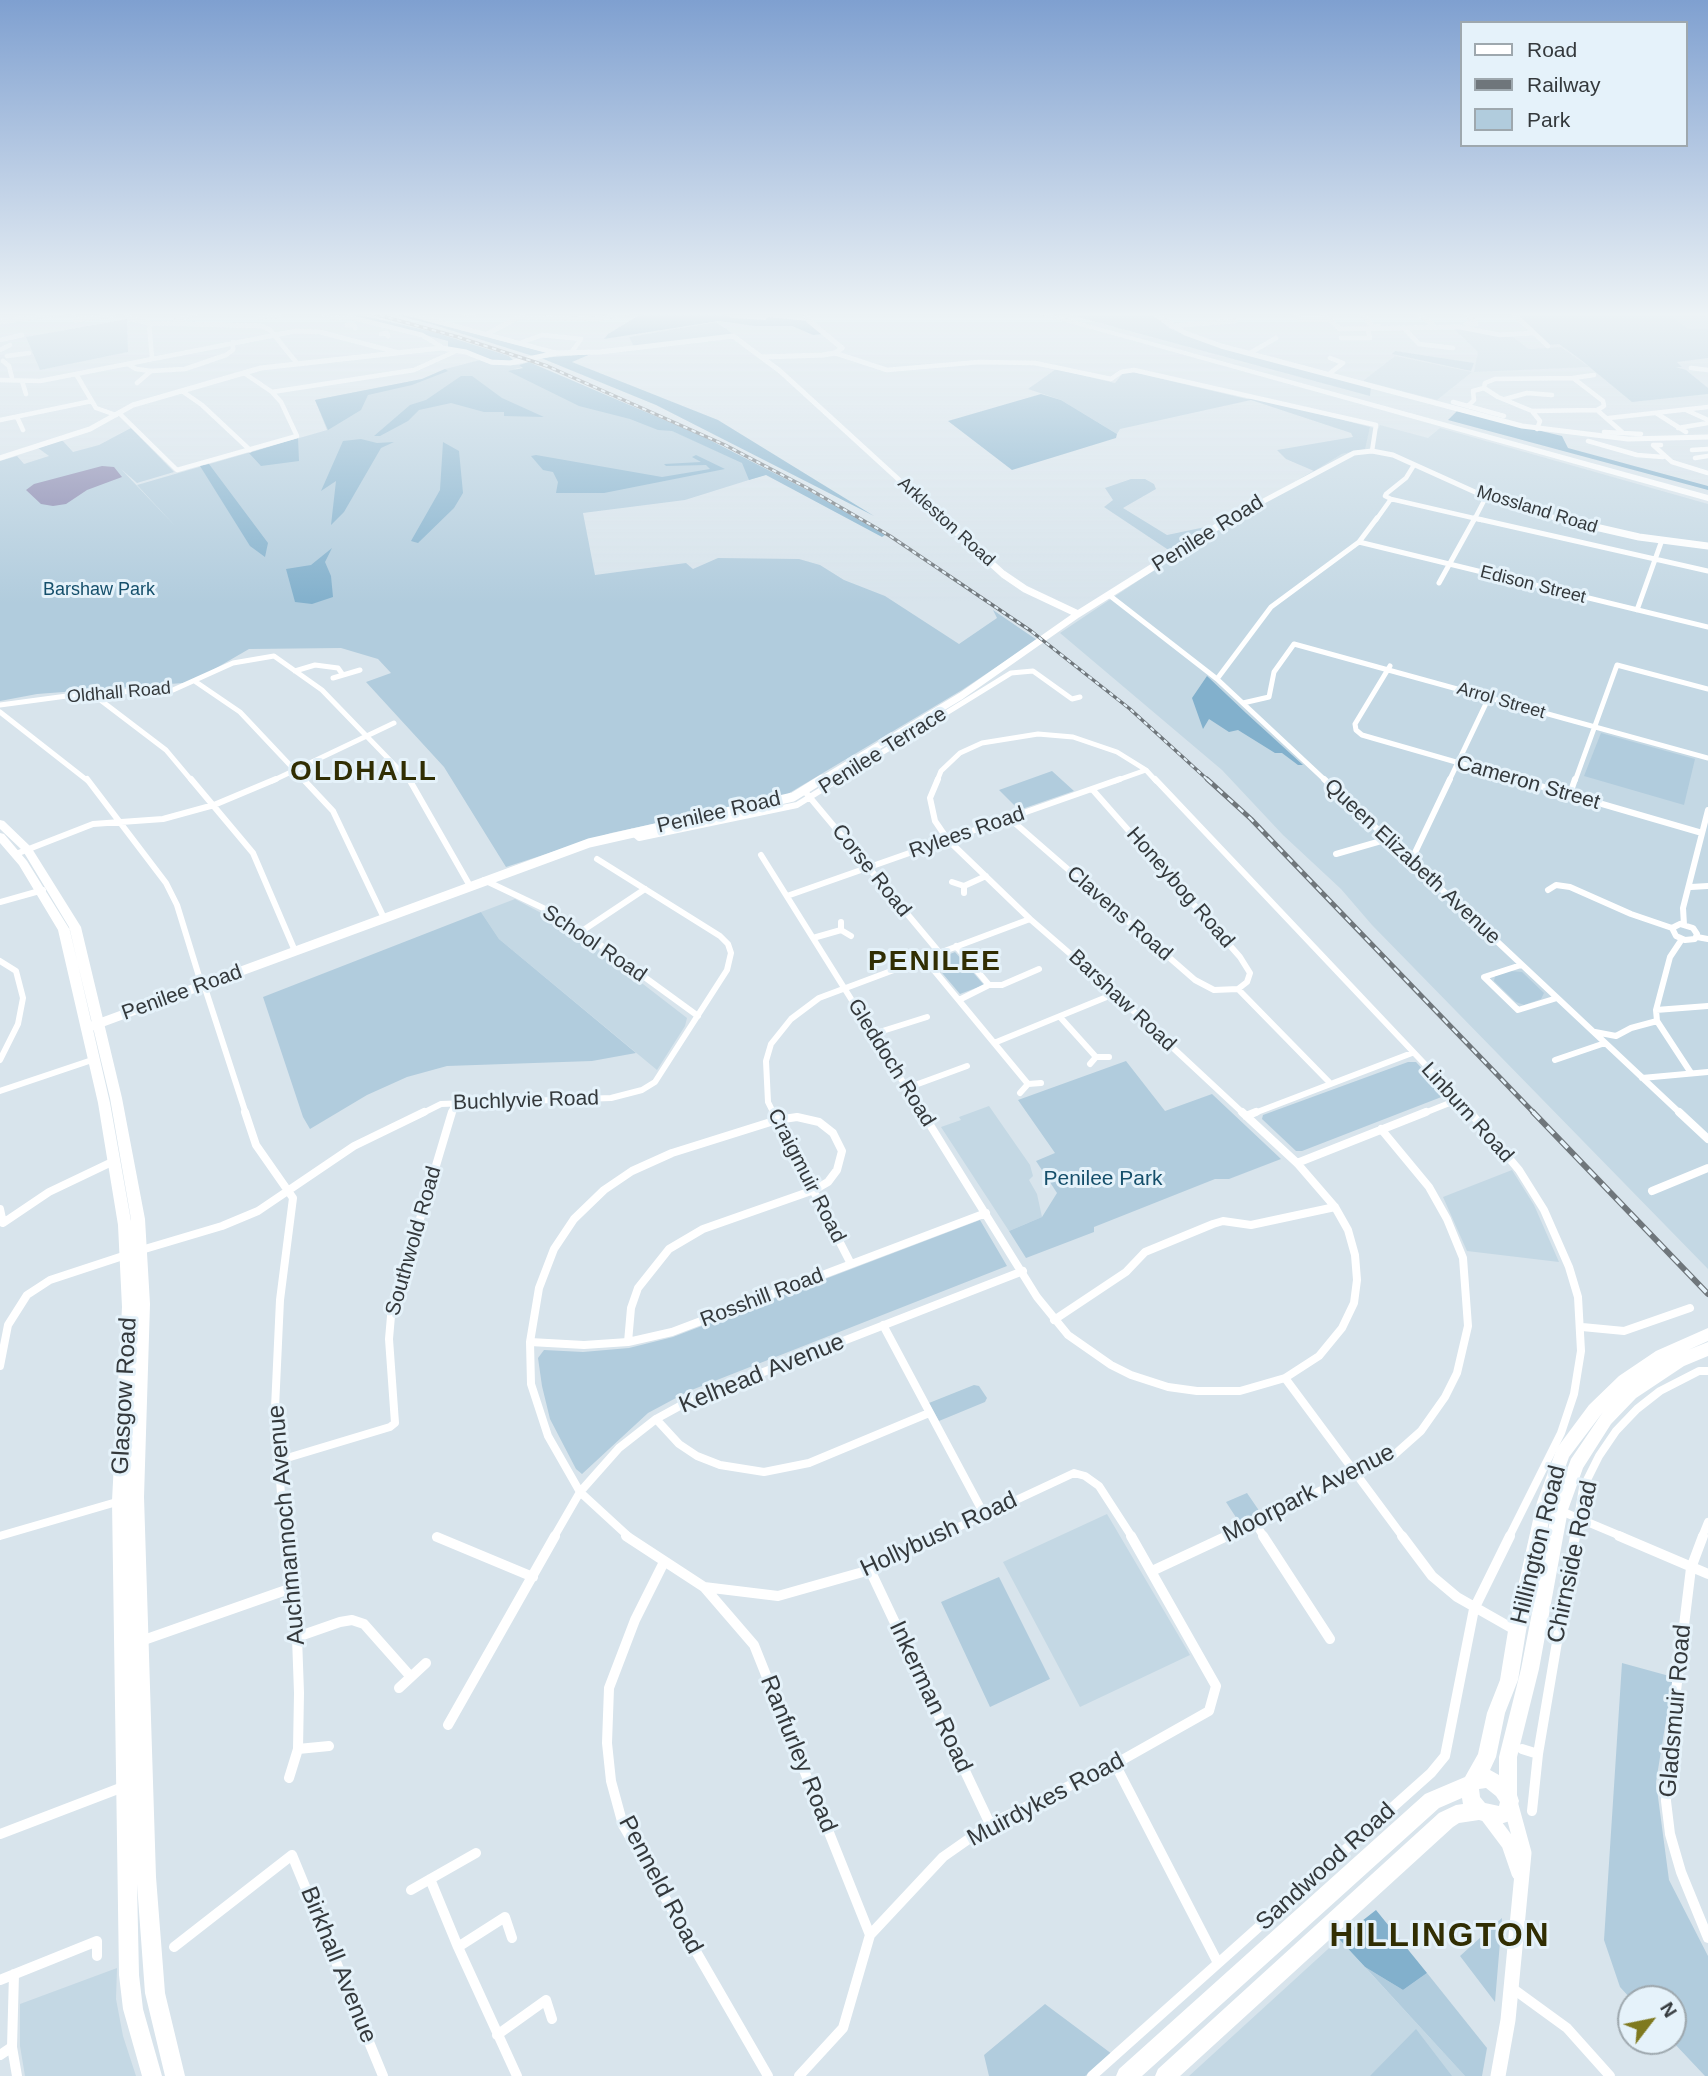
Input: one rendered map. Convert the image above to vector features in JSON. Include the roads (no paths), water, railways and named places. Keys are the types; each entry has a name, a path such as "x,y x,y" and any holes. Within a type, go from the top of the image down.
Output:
{"highway":[{"path":"1388,410 1708,496"},
{"path":"1398,410 1708,496"}],"main road":[{"name":"Glasgow Road","path":"0,823 47,889 64,930 93,1025 122,1158 130,1212 134,1252 129,1307 128,1499 123,1647 130,1984 135,2019 164,2073"},
{"name":"Glasgow Road","path":"0,836 21,851"},
{"name":"Hillington Road","path":"1509,1798 1507,1757 1535,1641 1563,1453 1594,1410 1624,1381 1652,1362 1708,1334"},
{"name":"Hillington Road","path":"1473,1782 1488,1757 1496,1713 1509,1680 1517,1631 1553,1506 1606,1419 1631,1393 1662,1372 1708,1349"},
{"name":"Glasgow Road","path":"128,1499 140,1641 143,1779 152,1963"},
{"path":"1483,1778 1493,1780 1509,1798 1506,1813 1497,1816 1483,1813 1470,1795 1473,1782 1483,1778"},
{"name":"Sandwood Road","path":"1126,2076 1433,1801 1473,1782"},
{"name":"Sandwood Road","path":"1165,2076 1446,1820 1456,1814 1483,1813"},
{"path":"152,1963 161,2023 164,2073"}],"street":[{"path":"0,420 50,410"},
{"path":"103,410 118,414 177,470 297,436 285,410"},
{"path":"0,458 90,429 125,410"},
{"path":"207,410 250,450"},
{"name":"Arkleston Road","path":"821,410 1003,574 1025,589 1078,614"},
{"path":"1314,410 1376,425 1372,451"},
{"path":"1465,410 1537,429 1628,439 1708,437"},
{"path":"1482,410 1504,416"},
{"path":"1532,411 1598,410 1622,432"},
{"path":"1609,418 1676,410"},
{"path":"1687,410 1708,422"},
{"path":"1532,411 1540,421 1537,429"},
{"path":"1656,412 1686,432"},
{"path":"17,417 23,430"},
{"path":"1678,428 1708,422"},
{"path":"1604,432 1641,434"},
{"path":"1588,442 1637,455 1663,457"},
{"path":"1661,445 1653,445 1663,457 1682,467 1708,473"},
{"path":"1692,450 1708,449"},
{"name":"Mossland Road","path":"1372,451 1394,455 1486,497 1582,525 1708,546"},
{"name":"Penilee Road","path":"93,1025 589,843 807,794 961,696 1078,614 1255,504 1348,456 1372,451"},
{"path":"1695,458 1708,456"},
{"path":"1414,465 1406,478 1398,482 1385,496 1708,571"},
{"path":"1438,583 1486,497"},
{"path":"1217,679 1271,607 1359,542 1391,499"},
{"path":"1637,610 1662,540"},
{"name":"Edison Street","path":"1359,542 1708,627"},
{"name":"Queen Elizabeth Avenue","path":"1109,596 1217,679 1708,1139"},
{"name":"Arrol Street","path":"1243,704 1269,697 1274,672 1294,644 1389,667 1708,758"},
{"name":"Oldhall Road","path":"0,705 97,693 159,692 196,682 233,663 274,656 295,671"},
{"path":"295,671 315,665 338,668 343,675"},
{"path":"1569,797 1617,665 1708,689"},
{"name":"Cameron Street","path":"1389,667 1355,724 1356,730 1362,735 1702,834"},
{"path":"333,678 360,670"},
{"path":"295,671 322,690 407,775 418,790 470,886"},
{"name":"Penilee Terrace","path":"807,794 1011,673 1033,671 1072,699 1080,697"},
{"path":"196,682 240,712 333,811 384,918"},
{"path":"97,693 99,699 166,750 253,853 295,951"},
{"path":"1411,861 1490,695"},
{"path":"0,712 84,776 166,883 177,905 256,1145 289,1191"},
{"path":"21,851 93,824 170,818 214,804 296,771 394,723"},
{"name":"Linburn Road","path":"948,840 935,821 930,798 941,771 960,753 982,743 1038,734 1073,737 1117,752 1146,770 1503,1150 1544,1210 1569,1267 1578,1297 1582,1327 1581,1365 1560,1433 1474,1609"},
{"name":"Rylees Road","path":"787,896 1146,770"},
{"name":"Honeybog Road","path":"1092,789 1246,964 1250,973 1247,982 1238,989"},
{"name":"Corse Road","path":"807,794 939,951"},
{"path":"1684,925 1683,908 1691,887 1708,810"},
{"name":"Clavens Road","path":"1009,818 1195,980 1214,989 1238,989"},
{"path":"1336,854 1388,839"},
{"name":"Barshaw Road","path":"948,840 1030,919 1297,1163 1335,1207 1348,1230 1355,1255 1357,1280 1354,1303 1342,1328 1328,1347 1303,1368 1285,1378"},
{"name":"Gleddoch Road","path":"761,855 1054,1320 1068,1335 1131,1376 1168,1387 1196,1391 1240,1391 1285,1378"},
{"path":"582,931 645,888 597,859"},
{"path":"952,882 964,890 986,876"},
{"name":"School Road","path":"484,880 542,906 582,931 698,1017"},
{"path":"1548,890 1556,885 1570,887 1631,914 1672,928 1684,925 1695,931 1697,937"},
{"path":"1691,887 1708,886"},
{"name":"Buchlyvie Road","path":"0,1366 8,1325 18,1306 50,1280 232,1222 258,1211 355,1146 428,1109 454,1102 611,1098 642,1090 656,1082 727,970 731,953 728,943 645,888"},
{"path":"0,902 47,889"},
{"name":"Craigmuir Road","path":"852,1264 768,1102 766,1061 771,1044 804,1007 843,986 1030,919"},
{"path":"813,938 841,926 851,936"},
{"path":"1672,928 1673,933 1682,939 1708,939"},
{"path":"1682,939 1670,957 1657,1010 1657,1021 1691,1073"},
{"path":"956,946 989,985"},
{"path":"923,957 1028,1084"},
{"path":"0,961 16,971 23,998 19,1024 0,1060"},
{"path":"1521,965 1484,977 1518,1010 1557,998"},
{"path":"959,1000 989,985 1002,985 1039,969"},
{"path":"1238,989 1330,1083"},
{"path":"994,1043 1114,994"},
{"path":"1657,1010 1708,1006"},
{"path":"873,1034 927,1017"},
{"path":"1060,1017 1096,1057 1109,1057"},
{"path":"1592,1031 1616,1036 1631,1028 1657,1021"},
{"path":"1615,1053 1616,1036"},
{"path":"1555,1060 1605,1043"},
{"path":"1247,1116 1412,1053"},
{"path":"0,1091 100,1057"},
{"path":"1090,1064 1096,1057"},
{"path":"907,1088 967,1066"},
{"path":"1642,1078 1708,1072"},
{"path":"1020,1093 1028,1084 1041,1083"},
{"path":"1297,1163 1457,1100"},
{"name":"Southwold Road","path":"277,1461 395,1423 389,1339 391,1316 454,1102"},
{"name":"Hollybush Road","path":"814,1190 828,1182 837,1170 842,1157 840,1144 833,1133 819,1122 797,1117 777,1120 672,1153 632,1171 604,1190 574,1219 554,1248 539,1288 530,1342 531,1384 548,1436 580,1492 625,1535 704,1587 778,1596 870,1570 1063,1476 1074,1474 1085,1476 1099,1486 1152,1570"},
{"name":"Moorpark Avenue","path":"1152,1570 1357,1475 1394,1455 1433,1416 1457,1373 1468,1326 1463,1258 1447,1219 1429,1187 1381,1129"},
{"path":"0,1209 2,1224 49,1192 122,1158"},
{"path":"1652,1191 1708,1168"},
{"path":"628,1342 631,1308 638,1288 669,1249 703,1229 814,1190"},
{"name":"Auchmannoch Avenue","path":"289,1191 293,1198 276,1350 277,1461 289,1589 297,1637 300,1713 298,1749 289,1778"},
{"path":"1054,1320 1126,1272 1145,1252 1213,1224 1223,1221 1251,1225 1335,1207"},
{"name":"Rosshill Road","path":"530,1342 584,1345 628,1342 672,1332 986,1213"},
{"name":"Kelhead Avenue","path":"448,1725 580,1492 619,1448 656,1419 689,1401 1023,1271"},
{"path":"1582,1327 1623,1331 1690,1308"},
{"path":"883,1325 985,1516"},
{"name":"Chirnside Road","path":"1532,1811 1538,1755 1583,1488 1599,1456 1616,1431 1660,1391 1699,1371 1708,1371"},
{"path":"1285,1378 1432,1576 1474,1609 1535,1641"},
{"path":"656,1419 679,1444 697,1456 720,1465 764,1472 809,1463 929,1413"},
{"path":"0,1536 128,1499"},
{"path":"1553,1506 1579,1520 1708,1574"},
{"name":"Gladsmuir Road","path":"1708,1522 1691,1568 1666,1801 1670,1834 1681,1872 1708,1938"},
{"path":"1255,1523 1331,1639"},
{"path":"437,1536 533,1577"},
{"name":"Penneld Road","path":"664,1562 635,1620 610,1688 607,1744 611,1781 623,1825 768,2076"},
{"name":"Inkerman Road","path":"870,1570 990,1824"},
{"name":"Muirdykes Road","path":"799,2076 843,2028 870,1935 943,1857 990,1824 1115,1764 1209,1712 1216,1686 1152,1570"},
{"name":"Ranfurley Road","path":"704,1587 754,1645 870,1935"},
{"path":"123,1647 289,1589"},
{"name":"Sandwood Road","path":"1092,2076 1431,1773 1445,1756 1474,1609"},
{"path":"297,1637 340,1622 352,1620 363,1623 374,1632 411,1677"},
{"path":"400,1688 426,1663"},
{"path":"298,1749 330,1746"},
{"path":"1522,1749 1538,1755"},
{"path":"1115,1764 1218,1963"},
{"path":"0,1834 143,1779"},
{"path":"1498,2076 1507,2031 1524,1853 1509,1798"},
{"path":"1483,1813 1509,1843 1520,1877"},
{"path":"411,1890 476,1853"},
{"name":"Birkhall Avenue","path":"174,1947 292,1855 383,2076"},
{"path":"430,1879 496,2035 517,2076"},
{"path":"458,1948 505,1917 512,1938"},
{"path":"0,1980 97,1941 97,1956"},
{"path":"14,1974 12,2047 17,2076"},
{"path":"1511,1986 1567,2028 1609,2076"},
{"path":"496,2035 546,2000 552,2020"},
{"path":"0,2055 12,2047"}],"railway":[{"path":"646,410 725,445 890,536 1031,631 1130,709 1209,781"},
{"path":"1207,779 1251,819 1535,1114"},
{"path":"1533,1112 1708,1294"}],"district":[{"name":"OLDHALL","path":"364,772"},
{"name":"PENILEE","path":"935,962"},
{"name":"HILLINGTON","path":"1440,1937"}],"park label":[{"name":"Barshaw Park","path":"99,590"},
{"name":"Penilee Park","path":"1103,1179"}]}
